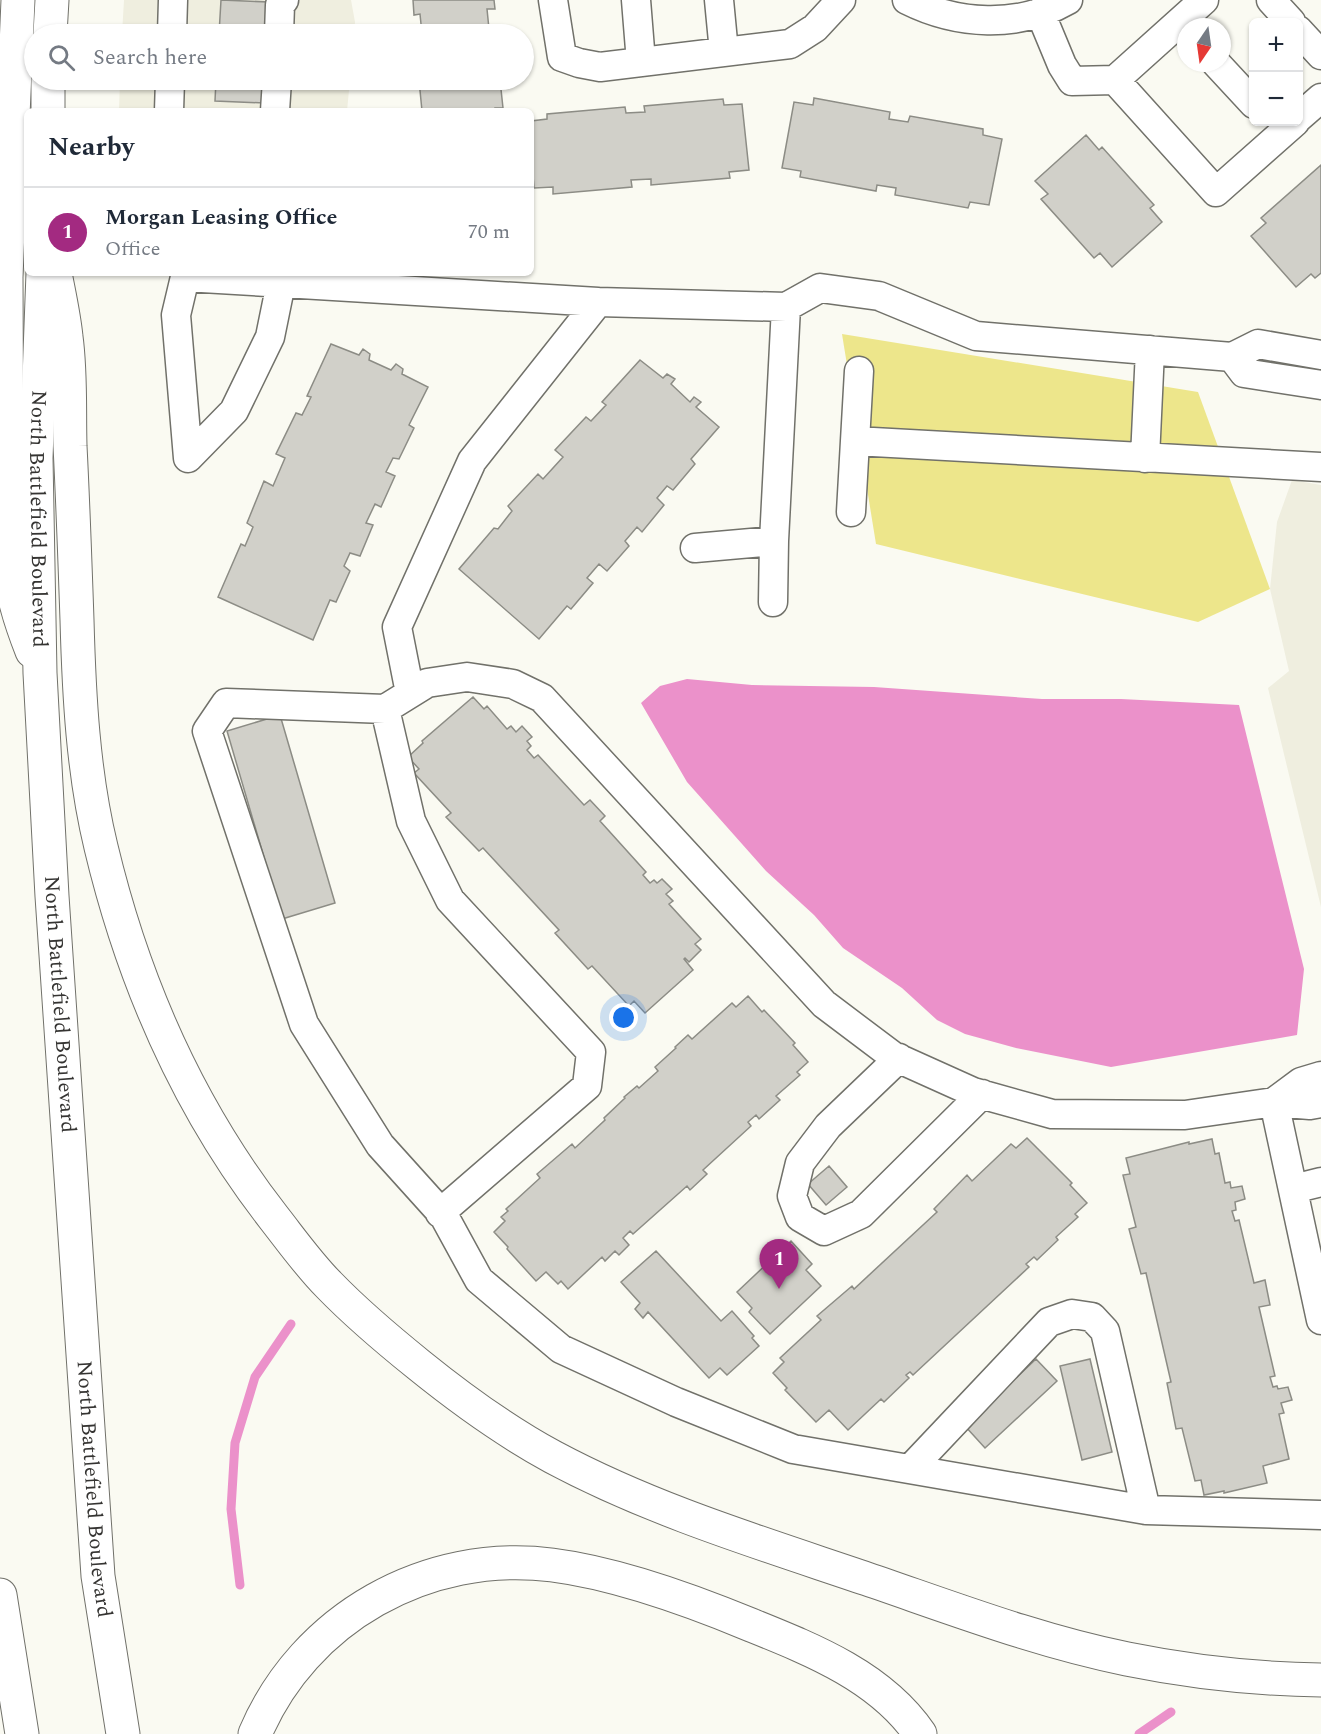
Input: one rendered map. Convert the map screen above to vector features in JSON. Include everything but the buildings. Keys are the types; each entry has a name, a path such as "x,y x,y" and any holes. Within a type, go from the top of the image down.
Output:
{"main road":[{"path":"18,0 6,277 7,545 9,578 17,613 40,673"},
{"path":"51,24 52,0"},
{"path":"48,90 48,108"},
{"name":"North Battlefield Boulevard","path":"43,276 36,458 40,673 61,1041 98,1576 123,1734"},
{"path":"56,276 67,340 80,702 99,841 148,1000 202,1112 226,1153 257,1197 325,1281 357,1313 403,1352 454,1394 500,1426 548,1455 598,1480 655,1504 832,1567 1052,1640 1123,1658 1195,1671 1275,1679 1321,1680"},
{"path":"255,1734 263,1714 283,1682 312,1647 343,1620 378,1598 411,1582 445,1571 492,1564 551,1565 613,1578 736,1618 844,1666 884,1695 920,1734"},
{"path":"0,1595 21,1734"}],"street":[{"path":"172,24 173,0"},
{"path":"279,24 280,5 284,0"},
{"path":"296,24 297,0"},
{"path":"553,0 562,57 600,67 790,44 815,28 841,0"},
{"path":"636,0 641,62"},
{"path":"719,0 724,52"},
{"path":"907,0 922,8 972,21 1015,19 1055,7 1068,0"},
{"path":"1189,18 1204,0"},
{"path":"1271,0 1287,18"},
{"path":"1040,12 1062,65 1072,81 1114,80 1177,31"},
{"path":"1303,35 1321,55"},
{"path":"1224,72 1249,99"},
{"path":"1114,80 1216,192 1284,126"},
{"path":"169,108 170,90"},
{"path":"275,108 277,90"},
{"path":"294,108 295,90"},
{"path":"1303,111 1321,98"},
{"path":"281,283 270,337 234,411 188,458 176,315 184,277 598,302 786,307 820,288 879,296 976,336 1232,357 1258,344 1321,355"},
{"path":"410,693 397,627 472,461 598,302"},
{"path":"772,602 786,307"},
{"path":"1145,458 1150,350"},
{"path":"1232,357 1244,373 1321,385"},
{"path":"851,512 860,371"},
{"path":"855,441 1321,467"},
{"path":"695,548 774,542"},
{"path":"1321,1103 1311,1105 1274,1102 1185,1115 1052,1113 982,1094 899,1058 825,1004 542,698 513,684 467,676 427,683 385,709 226,703 207,731 304,1024 380,1145 440,1213 478,1280 561,1348 676,1402 793,1449 1146,1510 1321,1515"},
{"path":"385,709 411,821 450,900 591,1052 587,1086 440,1213"},
{"path":"899,1058 828,1126 800,1163 792,1196 800,1217 824,1231 861,1214 982,1094"},
{"path":"1274,1102 1301,1082 1321,1076"},
{"path":"1274,1102 1321,1320"},
{"path":"1293,1189 1321,1182"},
{"path":"911,1468 1049,1322 1072,1314 1092,1317 1105,1331 1146,1510"}],"shaded area":[{"path":"124,0 351,0 355,22 355,24 123,24"},
{"path":"120,90 349,90 347,108 119,108"},
{"path":"842,334 1198,392 1270,589 1198,622 876,544"},
{"path":"1292,480 1321,485 1321,907 1268,688 1289,671 1270,589 1277,522"},
{"path":"687,679 752,685 874,687 1042,699 1121,699 1239,705 1304,969 1297,1035 1111,1067 1016,1048 965,1034 937,1020 902,988 843,948 814,915 766,871 687,782 641,703 660,686"}],"waterway":[{"path":"240,1585 231,1509 235,1443 255,1377 291,1324"},
{"path":"1139,1734 1171,1712"}],"place":[{"name":"Morgan Leasing Office","path":"779,1289"}]}
